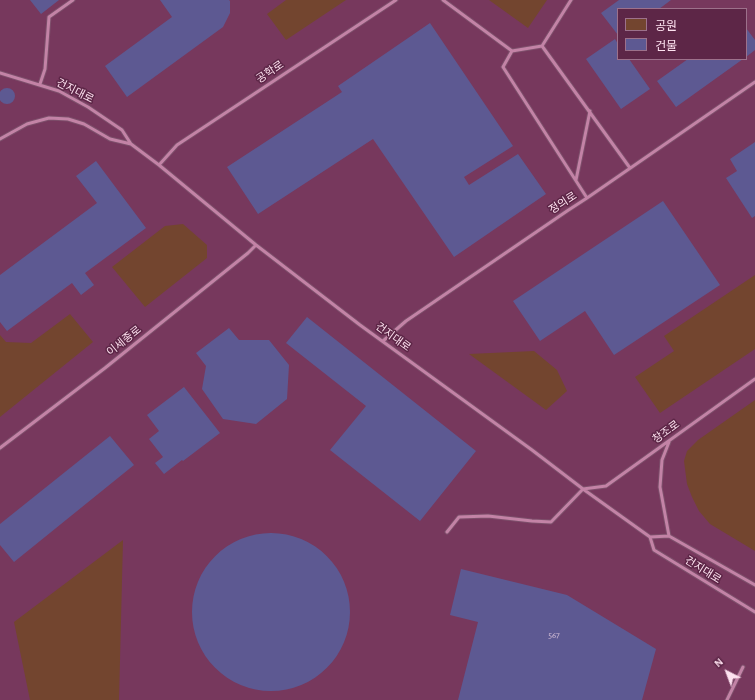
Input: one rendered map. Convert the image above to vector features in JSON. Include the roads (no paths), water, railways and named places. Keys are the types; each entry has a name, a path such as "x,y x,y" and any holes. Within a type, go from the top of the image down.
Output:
{"lane":[{"path":"40,84 45,68 49,17 73,0"},
{"name":"공학로","path":"159,165 177,145 396,0"},
{"path":"443,0 512,51 542,46 571,0"},
{"path":"542,46 630,168"},
{"path":"512,51 503,67 587,198"},
{"name":"건지대로","path":"0,73 59,91 88,107 122,130 131,144 159,165 256,245 360,325 650,537 654,550 755,612"},
{"name":"정의로","path":"383,341 406,321 755,82"},
{"path":"575,180 590,111"},
{"name":"건지대로","path":"0,139 27,124 49,118 68,119 84,124 110,139 131,144"},
{"name":"이세종로","path":"0,448 105,368 256,245"},
{"name":"창조로","path":"583,489 606,486 755,380"},
{"path":"650,537 669,536 660,487 662,460 669,441"},
{"path":"447,532 459,517 488,516 551,522 583,489"},
{"name":"건지대로","path":"669,536 755,585"},
{"path":"727,700 742,667"}]}
